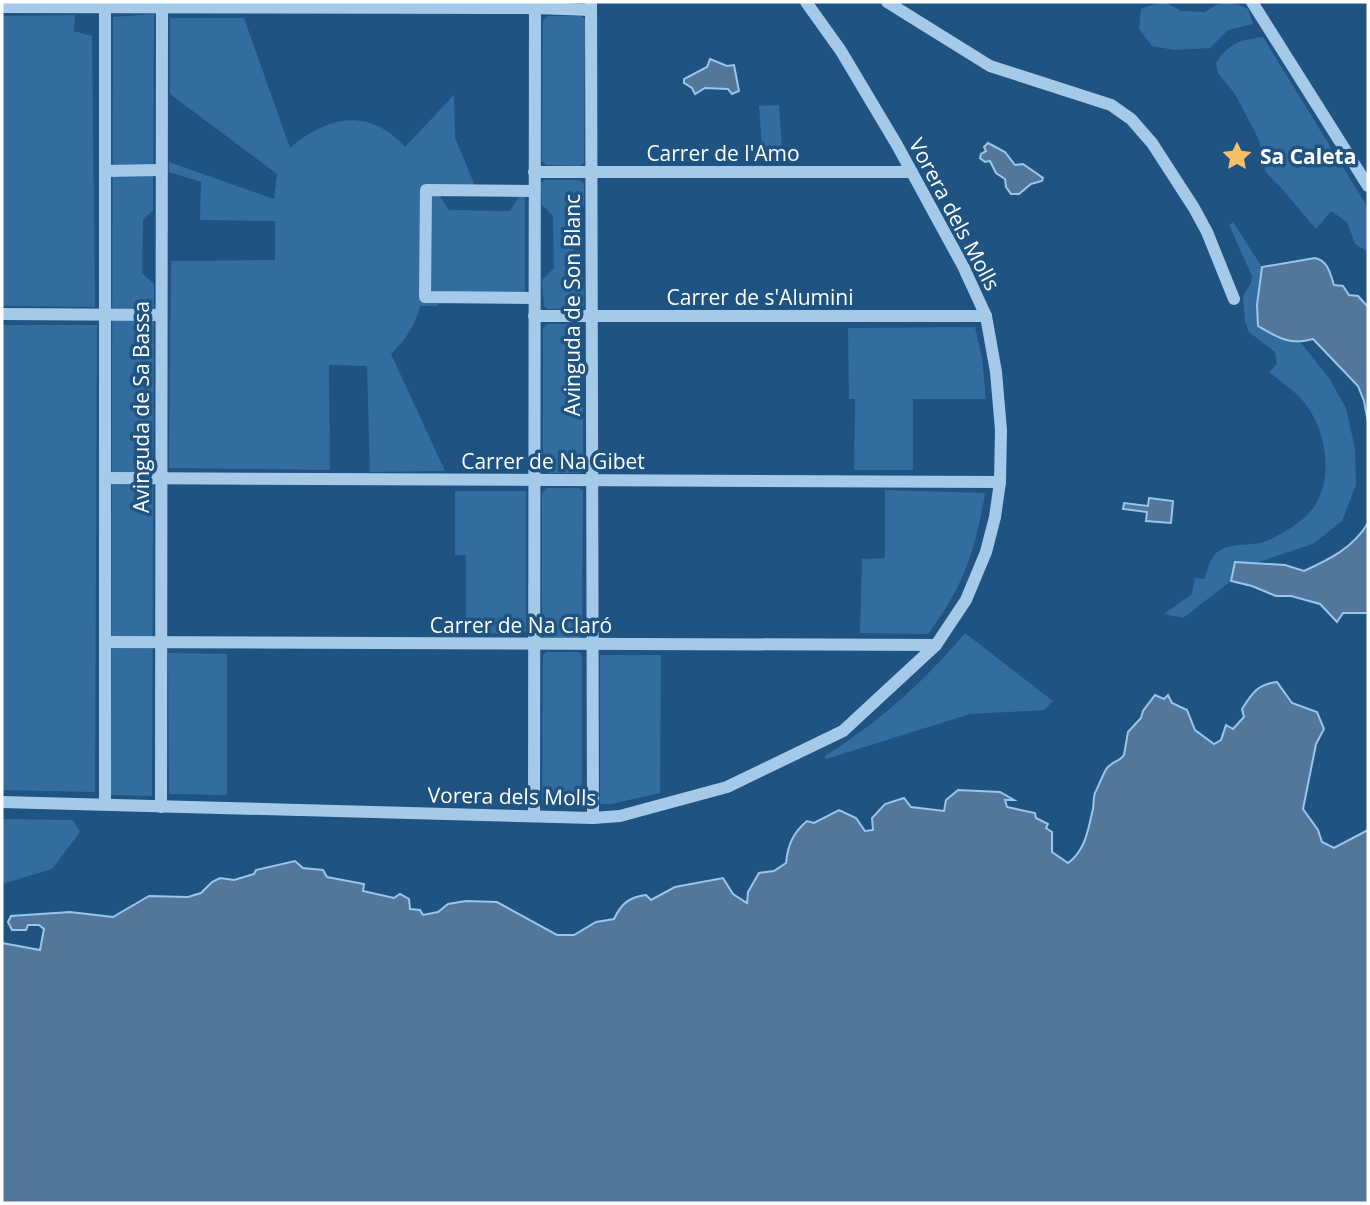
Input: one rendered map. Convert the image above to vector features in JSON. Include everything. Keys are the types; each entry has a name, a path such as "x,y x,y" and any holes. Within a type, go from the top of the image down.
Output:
{"street":[{"name":"Vorera dels Molls","path":"2,802 593,818 634,812 727,787 843,731 936,645 966,600 986,552 995,517 1000,482 1002,430 996,372 986,316 963,266 912,172 841,51 806,2"},
{"path":"887,2 990,66 1111,105 1130,118 1152,143 1194,208 1216,252 1234,299"},
{"path":"1252,2 1368,186"},
{"path":"2,7 105,4 591,6"},
{"name":"Avinguda de Sa Bassa","path":"105,4 105,804"},
{"name":"Avinguda de Sa Bassa","path":"160,807 161,170 164,4"},
{"name":"Avinguda de Son Blanc","path":"534,816 535,5"},
{"name":"Avinguda de Son Blanc","path":"591,6 593,818"},
{"path":"105,171 161,170"},
{"name":"Carrer de l'Amo","path":"534,172 912,172"},
{"path":"534,191 426,190 425,297 534,298"},
{"path":"2,314 161,315"},
{"name":"Carrer de s'Alumini","path":"534,316 986,316"},
{"name":"Carrer de Na Gibet","path":"106,478 1000,482"},
{"name":"Carrer de Na Claró","path":"106,642 936,645"}],"shaded area":[{"path":"1160,2 1181,11 1205,12 1221,3 1235,4 1248,9 1253,24 1228,30 1210,48 1175,50 1152,46 1139,29 1141,9"},
{"path":"154,14 153,210 143,220 142,273 154,284 152,796 111,795 113,17"},
{"path":"75,15 74,31 92,36 95,307 2,306 2,16"},
{"path":"548,16 581,16 585,19 584,163 579,166 546,165 542,161 543,20"},
{"path":"170,18 244,18 290,148 319,129 348,120 377,126 405,147 454,95 455,138 475,186 439,195 449,210 510,211 520,195 525,196 525,294 441,293 438,306 420,306 409,332 391,354 445,471 370,472 367,366 329,365 330,470 169,468 171,261 275,260 275,221 200,220 201,182 169,172 169,162 274,199 277,174 170,94"},
{"path":"1263,37 1368,208 1368,252 1355,244 1347,222 1331,211 1316,229 1265,171 1259,140 1235,94 1218,73 1216,63 1236,44"},
{"path":"710,59 727,66 734,65 739,91 732,94 728,89 705,88 695,94 692,88 684,83 684,79 707,67"},
{"path":"779,105 782,147 762,148 759,106"},
{"path":"988,143 1005,152 1015,165 1023,164 1043,178 1042,181 1031,184 1019,194 1011,194 1005,179 996,173 990,161 985,162 980,158"},
{"path":"544,180 579,180 584,183 584,207 573,217 574,268 583,278 584,305 580,309 547,309 544,306 542,280 554,268 553,216 542,205 541,183"},
{"path":"1233,222 1262,267 1257,305 1280,339 1301,343 1329,378 1346,408 1355,449 1356,485 1342,521 1313,544 1258,562 1235,562 1231,581 1183,618 1164,614 1192,594 1195,578 1204,579 1216,553 1231,546 1265,542 1303,519 1322,491 1326,467 1323,442 1315,419 1301,398 1269,372 1277,364 1275,352 1249,332 1245,322 1243,296 1252,276 1229,225"},
{"path":"1315,258 1326,265 1334,285 1343,286 1349,295 1358,296 1368,307 1368,422 1358,386 1313,339 1290,341 1258,326 1257,305 1262,267"},
{"path":"547,324 580,324 583,328 583,470 579,473 549,473 543,469 543,329"},
{"path":"2,325 97,325 95,792 2,790"},
{"path":"975,327 982,358 986,399 913,399 913,470 854,470 855,399 849,399 848,328"},
{"path":"547,488 579,488 583,491 582,634 579,638 544,637 542,631 542,493"},
{"path":"885,490 985,493 966,567 950,600 928,634 860,633 862,559 885,558"},
{"path":"455,491 526,491 526,631 523,634 466,633 466,555 455,555"},
{"path":"1149,498 1173,501 1171,523 1146,521 1147,512 1123,509 1124,503 1148,506"},
{"path":"1368,523 1368,613 1343,613 1337,622 1320,604 1291,596 1276,596 1231,581 1235,562 1285,565 1304,571 1348,546"},
{"path":"965,633 1053,701 1044,710 970,714 826,759 825,756 864,730 900,700 934,668"},
{"path":"546,652 579,652 582,656 582,804 577,808 545,807 542,804 543,656"},
{"path":"168,653 227,654 227,795 169,794"},
{"path":"600,655 661,655 660,793 600,804"},
{"path":"1277,682 1292,703 1317,712 1324,729 1316,744 1303,809 1318,830 1322,842 1334,848 1368,830 1368,1203 2,1203 2,943 40,950 44,929 39,925 28,925 26,930 12,930 8,922 11,916 70,912 113,917 149,896 188,897 201,893 220,878 234,880 254,874 256,870 295,861 303,868 323,870 327,877 364,884 363,891 394,898 400,894 409,899 410,909 420,910 423,915 438,912 448,904 466,901 497,902 557,935 574,935 596,922 614,919 623,905 635,897 646,895 651,900 675,887 723,878 733,894 747,903 748,892 759,873 774,871 786,863 792,839 807,821 814,823 839,810 856,818 865,831 873,830 872,818 885,804 904,798 911,807 944,811 946,800 958,790 1000,792 1014,800 1005,800 1007,807 1035,813 1036,818 1048,824 1046,828 1052,832 1052,852 1068,863 1079,852 1085,839 1094,795 1105,772 1124,755 1128,732 1141,718 1155,695 1164,699 1168,695 1172,703 1187,710 1195,730 1214,744 1221,740 1226,725 1233,729 1244,717 1242,709 1256,690"},
{"path":"2,819 73,820 80,832 52,869 2,884"}],"place":[{"name":"Sa Caleta","path":"1237,156"}]}
